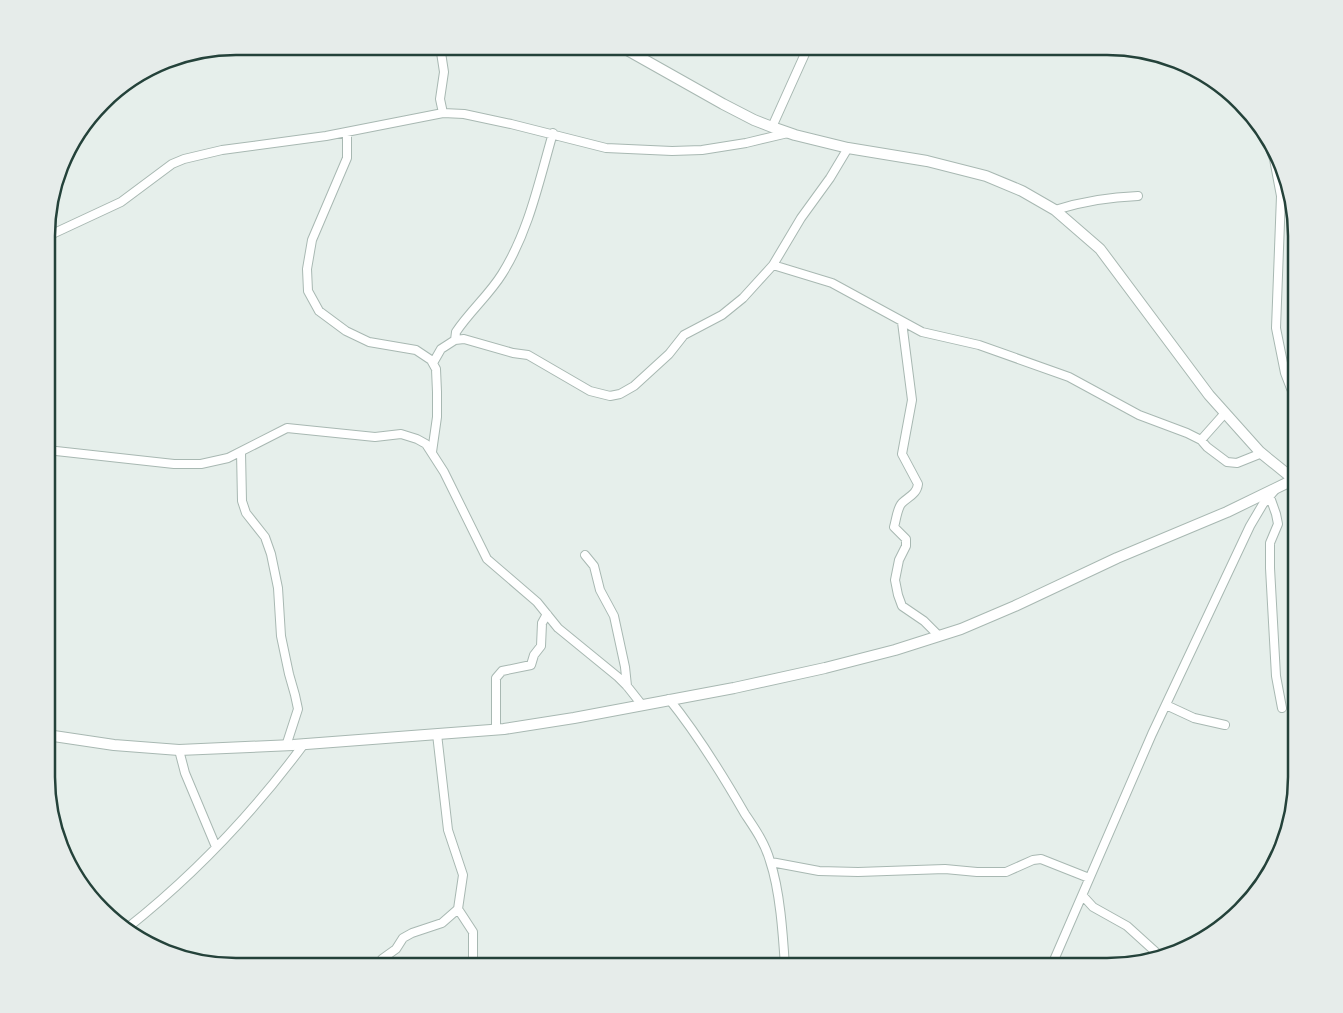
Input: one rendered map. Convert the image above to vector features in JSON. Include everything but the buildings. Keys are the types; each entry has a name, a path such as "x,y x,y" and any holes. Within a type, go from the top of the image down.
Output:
{"street":[{"path":"441,55 444,72 440,99 443,113"},
{"path":"636,55 754,120 788,133 848,148 927,161 986,176 1022,191 1055,210 1100,249 1209,395 1262,453 1288,474"},
{"path":"772,127 804,55"},
{"path":"55,233 121,202 172,164 184,159 222,150 347,132 443,113 464,114 553,133 606,148 672,152 702,150 746,143 788,133"},
{"path":"347,132 347,158 312,240 307,269 308,291 319,311 346,331 369,342 416,350 433,363 436,369 437,417 432,452"},
{"path":"456,340 456,332 502,275 521,238 534,201 553,133"},
{"path":"423,354 442,349 456,340 464,339 513,353 528,355 590,391 610,396 620,394 634,386 669,354 684,335 722,315 743,298 773,265 801,218 830,178 848,148"},
{"path":"1055,210 1077,203 1110,197 1138,196"},
{"path":"1284,196 1276,328 1288,381"},
{"path":"773,265 832,283 922,332 979,345 1069,377 1139,415 1201,440 1227,462 1237,463 1262,453"},
{"path":"902,322 912,400 902,454 918,484 918,488 900,505 894,527 906,539 906,546 899,560 895,580 902,606 924,621 939,636"},
{"path":"433,363 442,349"},
{"path":"1201,440 1204,439 1225,413"},
{"path":"55,451 174,464 201,464 228,458 287,428 375,437 401,434 417,439 426,444 444,472 487,559 506,574 547,614 558,628 627,686 642,705"},
{"path":"241,452 242,501 246,513 266,536 271,554 278,588 281,636 298,709 286,746"},
{"path":"55,736 114,745 179,750 286,746 496,730 574,718 734,688 825,668 961,629 1117,558 1227,512 1288,483"},
{"path":"1056,958 1089,878 1166,705 1250,526 1263,504 1276,488"},
{"path":"1270,497 1278,524 1270,543 1270,568 1276,676 1282,708"},
{"path":"585,555 594,566 600,590 614,616 625,667 627,686"},
{"path":"496,730 496,678 502,672 531,665 534,655 541,646 542,623 547,614"},
{"path":"669,699 727,781 763,842 771,862 782,929 784,958"},
{"path":"1166,705 1194,718 1225,725"},
{"path":"383,958 396,949 403,938 442,923 458,909 463,874 448,830 437,734"},
{"path":"131,925 157,904 216,847 278,780 304,744"},
{"path":"179,750 185,773 216,847"},
{"path":"771,862 819,871 858,872 945,869 1006,872 1033,860 1041,859 1089,878"},
{"path":"1083,896 1093,907 1127,926 1155,952"},
{"path":"458,909 473,932 473,958"}]}
